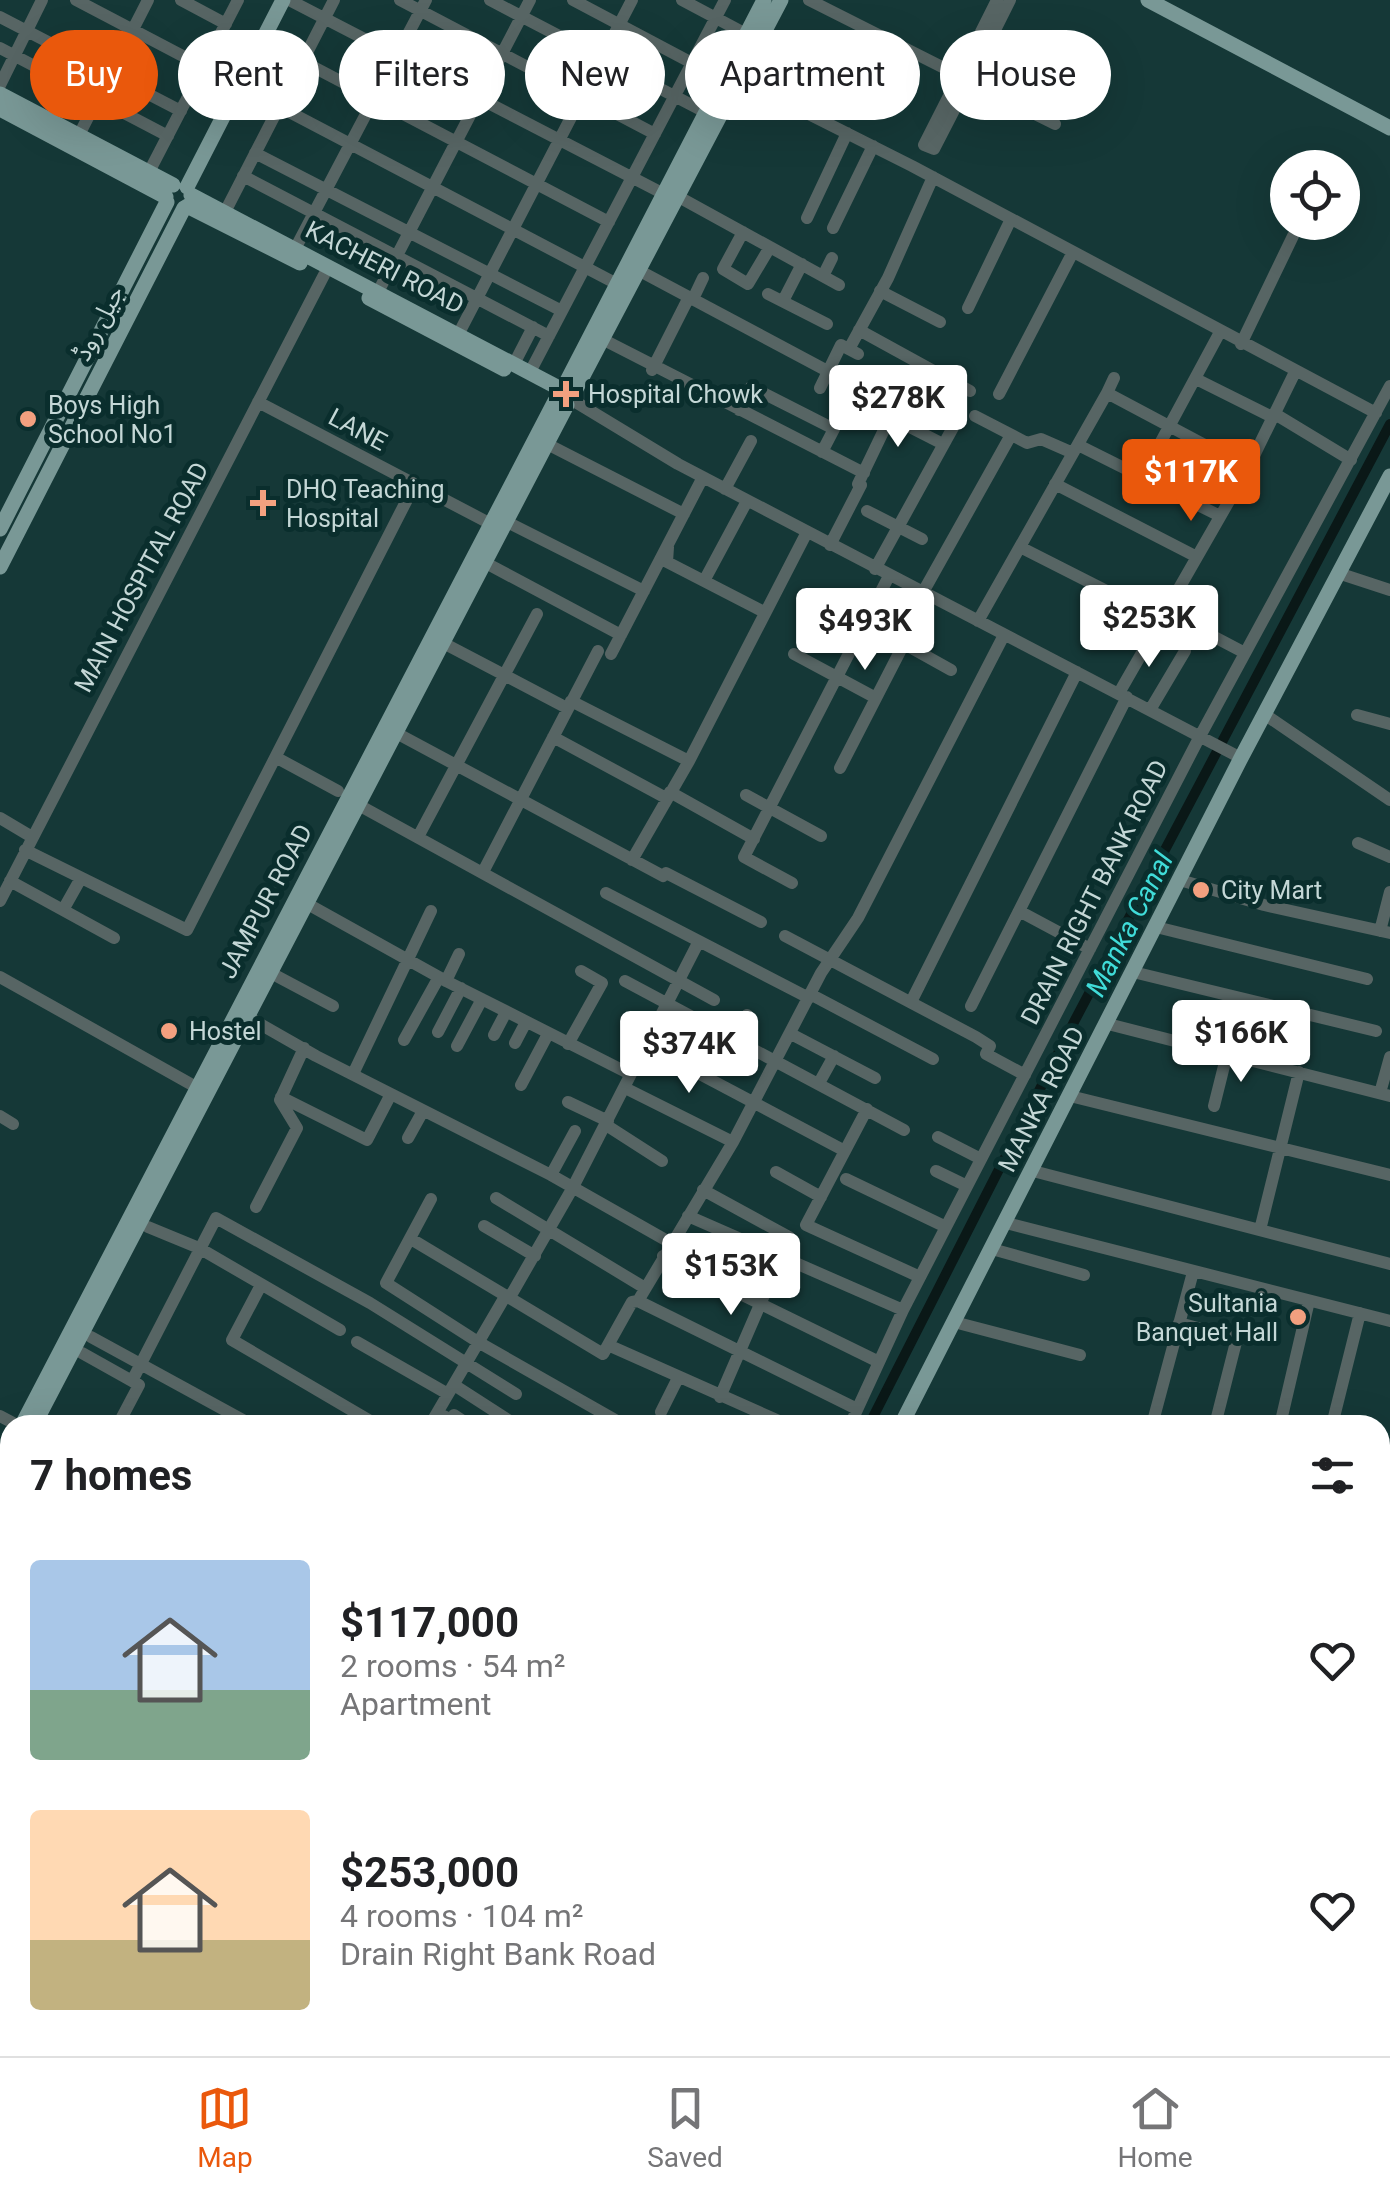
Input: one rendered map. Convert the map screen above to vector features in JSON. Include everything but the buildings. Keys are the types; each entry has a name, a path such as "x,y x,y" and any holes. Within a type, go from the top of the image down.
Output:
{"main road":[{"name":"جیل روڈ","path":"270,30 286,0"},
{"name":"JAMPUR ROAD","path":"748,30 764,0"},
{"name":"JAMPUR ROAD","path":"764,30 780,0"},
{"path":"1148,0 1390,128"},
{"name":"KACHERI ROAD","path":"0,94 149,172 179,197 225,212 459,333 564,394"},
{"name":"KACHERI ROAD","path":"0,109 564,394"},
{"name":"جیل روڈ","path":"0,529 221,120"},
{"name":"JAMPUR ROAD","path":"564,394 602,338 638,270 702,120"},
{"name":"JAMPUR ROAD","path":"24,1415 497,523 618,284 715,120"},
{"name":"جیل روڈ","path":"0,567 179,197"},
{"name":"MANKA ROAD","path":"905,1415 1180,880 1234,755 1264,714 1338,573 1382,507 1390,476"},
{"name":"JAMPUR ROAD","path":"39,1415 484,562 497,523"}],"street":[{"path":"0,84 42,0"},
{"path":"76,0 133,30 148,0"},
{"path":"181,0 226,24"},
{"path":"223,30 238,0"},
{"path":"286,0 347,30"},
{"path":"318,30 334,0"},
{"path":"400,0 423,5 463,30"},
{"path":"490,0 547,30"},
{"path":"505,48 530,0"},
{"path":"573,0 685,59"},
{"path":"616,30 632,0"},
{"path":"682,0 739,30"},
{"path":"709,30 724,0"},
{"path":"809,0 940,66"},
{"path":"983,30 996,0"},
{"path":"992,30 1010,0"},
{"path":"410,30 423,5"},
{"path":"0,17 30,33"},
{"path":"0,48 30,64"},
{"path":"530,372 685,76"},
{"path":"963,77 934,150 924,145 963,77"},
{"path":"665,91 685,102"},
{"path":"505,113 743,232 839,285"},
{"path":"149,172 178,116"},
{"path":"78,135 87,120"},
{"path":"137,120 168,136"},
{"path":"225,212 272,120"},
{"path":"305,120 618,284"},
{"path":"295,249 363,120"},
{"path":"414,120 609,222"},
{"path":"378,292 467,120"},
{"path":"459,333 569,120"},
{"path":"628,120 655,134"},
{"path":"822,120 1376,413"},
{"path":"1047,120 1055,124"},
{"path":"807,218 848,133"},
{"path":"833,228 872,146"},
{"path":"255,153 562,310"},
{"path":"243,176 549,336"},
{"path":"820,388 841,345 854,351 858,330 933,177"},
{"path":"968,308 1011,219"},
{"path":"743,232 723,269 748,284 788,238"},
{"path":"1241,344 1291,240"},
{"path":"999,394 1074,252"},
{"path":"823,276 832,258"},
{"path":"783,301 802,264"},
{"path":"638,270 895,407 830,545"},
{"name":"MAIN HOSPITAL ROAD","path":"0,899 324,275"},
{"path":"653,369 703,278"},
{"path":"880,291 940,322"},
{"path":"768,294 826,324"},
{"path":"514,364 533,327"},
{"path":"858,330 970,391"},
{"path":"1142,475 1220,332"},
{"path":"602,338 653,369 864,473"},
{"path":"971,1006 1123,695 1248,468 1295,372"},
{"path":"978,621 1114,378"},
{"path":"1196,378 1274,416 1350,460"},
{"name":"DRAIN RIGHT BANK ROAD","path":"855,1415 920,1277 1198,738 1390,386"},
{"path":"739,410 751,387 834,430 822,452"},
{"path":"1107,393 1248,468"},
{"path":"564,394 725,489 1234,755"},
{"name":"LANE","path":"258,402 415,484 644,591"},
{"path":"975,416 1027,443 1042,439 1142,475 1220,516"},
{"path":"890,417 944,444"},
{"path":"792,883 744,857 865,622 898,527 956,422"},
{"path":"840,768 1011,435"},
{"path":"725,489 752,441"},
{"path":"551,446 684,514"},
{"path":"483,872 569,705 621,634 703,477"},
{"path":"25,850 187,930 415,484"},
{"path":"1056,484 1196,558"},
{"path":"704,581 747,500"},
{"path":"867,511 922,540"},
{"path":"632,860 689,761 806,532"},
{"path":"668,545 667,562 764,612"},
{"path":"1020,547 1162,619"},
{"path":"484,562 621,634"},
{"path":"1338,573 1390,590"},
{"path":"418,837 536,614"},
{"path":"865,622 951,670"},
{"path":"1205,632 1245,653"},
{"path":"638,1301 733,1142 830,960 858,918 1004,635"},
{"path":"447,646 689,761"},
{"path":"1150,710 1185,651"},
{"path":"794,654 876,698"},
{"path":"910,1002 1076,672"},
{"path":"1264,714 1390,799"},
{"path":"1357,715 1390,724"},
{"path":"400,736 663,876 666,873 762,922"},
{"path":"554,737 754,838"},
{"path":"277,758 338,791"},
{"path":"746,795 821,836"},
{"path":"364,808 714,1000"},
{"path":"0,818 32,836"},
{"path":"1358,843 1390,857"},
{"path":"64,910 81,878"},
{"path":"1180,880 1264,905 1385,932 1390,892"},
{"path":"10,881 114,938"},
{"path":"606,893 933,1059"},
{"path":"314,907 568,1044 733,1142"},
{"path":"353,1074 431,911"},
{"path":"1018,911 1090,949"},
{"path":"1156,927 1368,980"},
{"path":"785,936 990,1046 986,1054 1024,1075"},
{"path":"436,1415 550,1231 699,942"},
{"path":"404,1040 459,954"},
{"path":"568,1044 602,982 581,971"},
{"path":"269,972 334,1006"},
{"path":"1133,972 1376,1031"},
{"path":"0,977 196,1087"},
{"path":"625,981 904,1130"},
{"path":"438,1032 461,988"},
{"path":"457,1046 482,999"},
{"path":"494,1035 506,1012"},
{"path":"734,1039 747,1014"},
{"path":"246,1016 551,1175 671,1243"},
{"path":"516,1043 526,1022"},
{"path":"1108,1024 1385,1094 1390,1057"},
{"path":"521,1085 548,1034"},
{"path":"791,1034 875,1078"},
{"path":"645,1045 844,1151"},
{"path":"281,1098 304,1048"},
{"path":"1214,1106 1227,1054"},
{"path":"819,1084 834,1056"},
{"path":"1260,1230 1299,1072"},
{"path":"281,1098 366,1140 391,1094"},
{"path":"1070,1096 1390,1175"},
{"path":"256,1207 297,1128 281,1098"},
{"path":"568,1102 662,1161"},
{"path":"867,1109 806,1225 920,1277"},
{"path":"408,1138 423,1111"},
{"path":"0,1116 13,1124"},
{"path":"551,1175 576,1130"},
{"path":"938,1137 981,1159"},
{"path":"936,1171 967,1186"},
{"path":"1032,1171 1390,1264"},
{"path":"776,1172 820,1196"},
{"path":"846,1179 946,1227"},
{"path":"704,1190 788,1237"},
{"path":"496,1198 646,1288"},
{"path":"431,1199 386,1283 603,1415"},
{"path":"688,1216 904,1310"},
{"path":"132,1381 216,1218 370,1303 516,1394"},
{"path":"1006,1223 1390,1320"},
{"path":"484,1226 534,1256"},
{"path":"148,1228 199,1248 340,1330"},
{"path":"410,1239 604,1354 632,1302 638,1301 857,1410"},
{"path":"992,1249 1084,1275"},
{"path":"664,1256 879,1362"},
{"path":"720,1398 781,1256"},
{"path":"1155,1415 1192,1272"},
{"path":"261,1285 232,1340 360,1415"},
{"path":"1282,1415 1309,1301"},
{"path":"1334,1415 1360,1313"},
{"path":"954,1322 1080,1355"},
{"path":"1179,1323 1232,1337 1236,1342 1218,1415"},
{"path":"91,1337 234,1415"},
{"path":"357,1342 498,1415"},
{"path":"608,1345 763,1415"},
{"path":"82,1353 138,1385 123,1415"},
{"path":"661,1412 678,1378"}],"waterway":[{"name":"Manka Canal","path":"874,1415 1075,1020 1390,424"}],"place":[{"name":"Hospital Chowk","path":"566,394"},
{"name":"Boys High School No1","path":"28,419"},
{"name":"DHQ Teaching Hospital","path":"263,503"},
{"name":"City Mart","path":"1201,890"},
{"name":"Hostel","path":"169,1031"},
{"name":"Sultania Banquet Hall","path":"1298,1317"}]}
